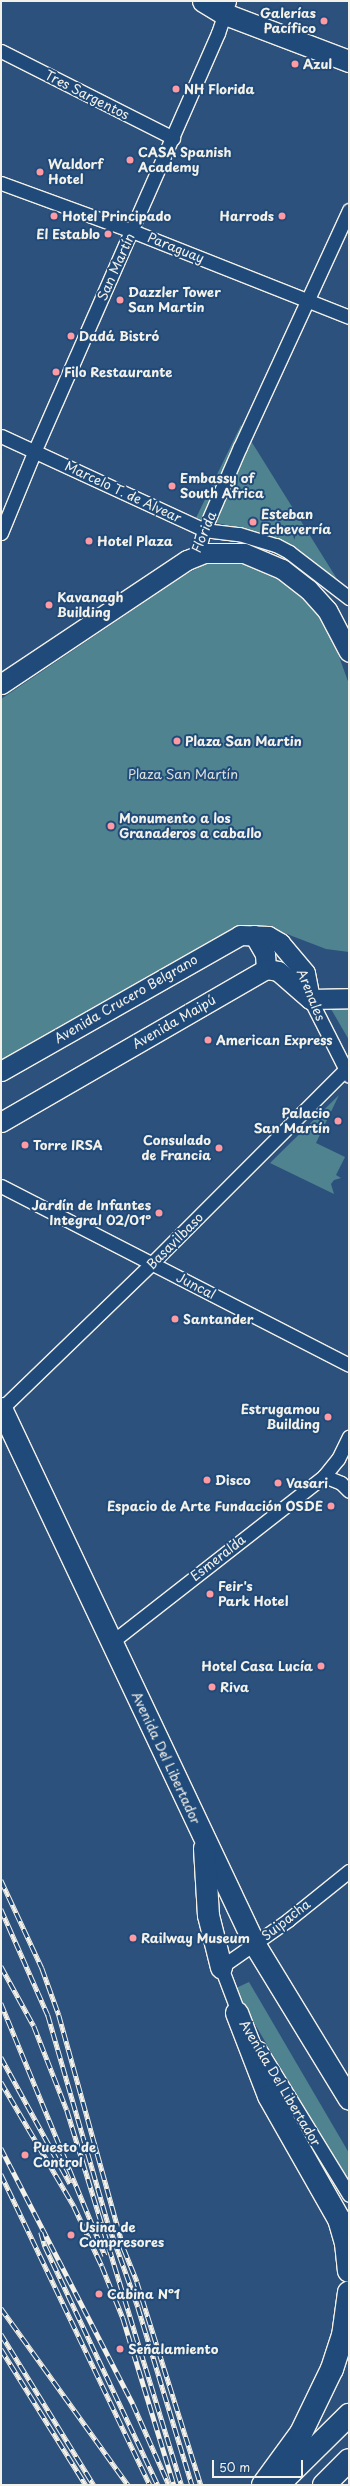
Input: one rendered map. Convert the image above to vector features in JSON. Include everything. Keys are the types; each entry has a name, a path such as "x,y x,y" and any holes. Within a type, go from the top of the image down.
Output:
{"highway":[{"path":"237,2013 269,2096 340,2199 349,2271"},
{"path":"263,2485 301,2433 332,2369 343,2336 349,2292"},
{"path":"278,2485 349,2415"},
{"path":"324,2485 349,2460"}],"main road":[{"path":"203,1 227,7 349,61"},
{"name":"Avenida Del Libertador","path":"1,1409 113,1641 203,1839 255,1945 349,2099"},
{"path":"203,1839 208,1915 221,1967"}],"street":[{"name":"San Martín","path":"1,533 35,450 173,138 227,7"},
{"name":"Tres Sargentos","path":"1,51 173,138"},
{"name":"Paraguay","path":"1,183 132,231 349,317"},
{"name":"Florida","path":"1,684 196,556 204,530 349,210"},
{"name":"Marcelo T. de Alvear","path":"1,436 35,450 204,530 239,534 276,545 289,552 349,598"},
{"path":"196,556 230,552 244,553 282,569 308,589 327,610 349,652"},
{"name":"Avenida Crucero Belgrano","path":"1,1071 234,937 246,934 254,935"},
{"path":"254,935 265,954 266,969 278,971 310,999 349,998"},
{"name":"Arenales","path":"254,935 268,936 289,951 305,973 310,999 347,1073"},
{"name":"Avenida Maipú","path":"1,1122 266,969"},
{"name":"Basavilbaso","path":"1,1409 347,1073"},
{"name":"Juncal","path":"1,1186 349,1365"},
{"name":"Esmeralda","path":"113,1641 324,1476 338,1459 349,1436"},
{"path":"324,1476 341,1483 349,1491"},
{"name":"Suipacha","path":"221,1967 255,1945 349,1871"},
{"name":"Avenida Del Libertador","path":"221,1967 237,2013"}],"green space":[{"path":"241,425 342,587 269,535 196,518"},
{"name":"Plaza San Martín","path":"243,561 265,564 300,593 317,613 333,640 349,684 349,952 326,949 266,926 241,927 1,1064 1,699 185,575 206,563"},
{"path":"349,1005 349,1040 331,1009"},
{"path":"339,1095 316,1143 345,1157 336,1175 341,1178 334,1180 331,1184 334,1194 270,1163"},
{"path":"249,1982 349,2153 349,2183 234,1989"}],"railway":[{"path":"1,1880 42,1968 59,2015 124,2249 137,2282 201,2485"},
{"path":"1,1909 48,2015 108,2223 138,2307 192,2485"},
{"path":"1,1966 34,2026 67,2110 182,2485"},
{"path":"1,2003 105,2255"},
{"path":"1,2057 70,2183"},
{"path":"1,2082 74,2206 102,2266 123,2318 174,2485"},
{"path":"1,2148 133,2404 169,2485"},
{"path":"1,2174 150,2485"},
{"path":"41,2232 45,2246 158,2485"},
{"path":"1,2308 128,2485"},
{"path":"1,2334 94,2485"},
{"path":"1,2349 86,2485"}],"place":[{"name":"Galerías Pacífico","path":"324,21"},
{"name":"Azul","path":"295,64"},
{"name":"NH Florida","path":"176,89"},
{"name":"CASA Spanish Academy","path":"130,160"},
{"name":"Waldorf Hotel","path":"40,172"},
{"name":"Hotel Principado","path":"54,216"},
{"name":"Harrods","path":"282,216"},
{"name":"El Establo","path":"108,234"},
{"name":"Dazzler Tower San Martin","path":"120,300"},
{"name":"Dadá Bistró","path":"71,336"},
{"name":"Filo Restaurante","path":"56,372"},
{"name":"Embassy of South Africa","path":"172,486"},
{"name":"Esteban Echeverría","path":"253,522"},
{"name":"Hotel Plaza","path":"89,541"},
{"name":"Kavanagh Building","path":"49,605"},
{"name":"Plaza San Martin","path":"177,741"},
{"name":"Monumento a los Granaderos a caballo","path":"111,826"},
{"name":"American Express","path":"208,1040"},
{"name":"Palacio San Martín","path":"338,1121"},
{"name":"Torre IRSA","path":"25,1145"},
{"name":"Consulado de Francia","path":"219,1148"},
{"name":"Jardín de Infantes Integral 02/01°","path":"159,1213"},
{"name":"Santander","path":"175,1319"},
{"name":"Estrugamou Building","path":"328,1417"},
{"name":"Disco","path":"207,1480"},
{"name":"Vasari","path":"278,1483"},
{"name":"Espacio de Arte Fundación OSDE","path":"331,1506"},
{"name":"Feir's Park Hotel","path":"210,1594"},
{"name":"Hotel Casa Lucía","path":"321,1666"},
{"name":"Riva","path":"212,1687"},
{"name":"Railway Museum","path":"133,1938"},
{"name":"Puesto de Control","path":"25,2155"},
{"name":"Usina de Compresores","path":"71,2235"},
{"name":"Cabina N°1","path":"99,2294"},
{"name":"Señalamiento","path":"120,2349"}]}
